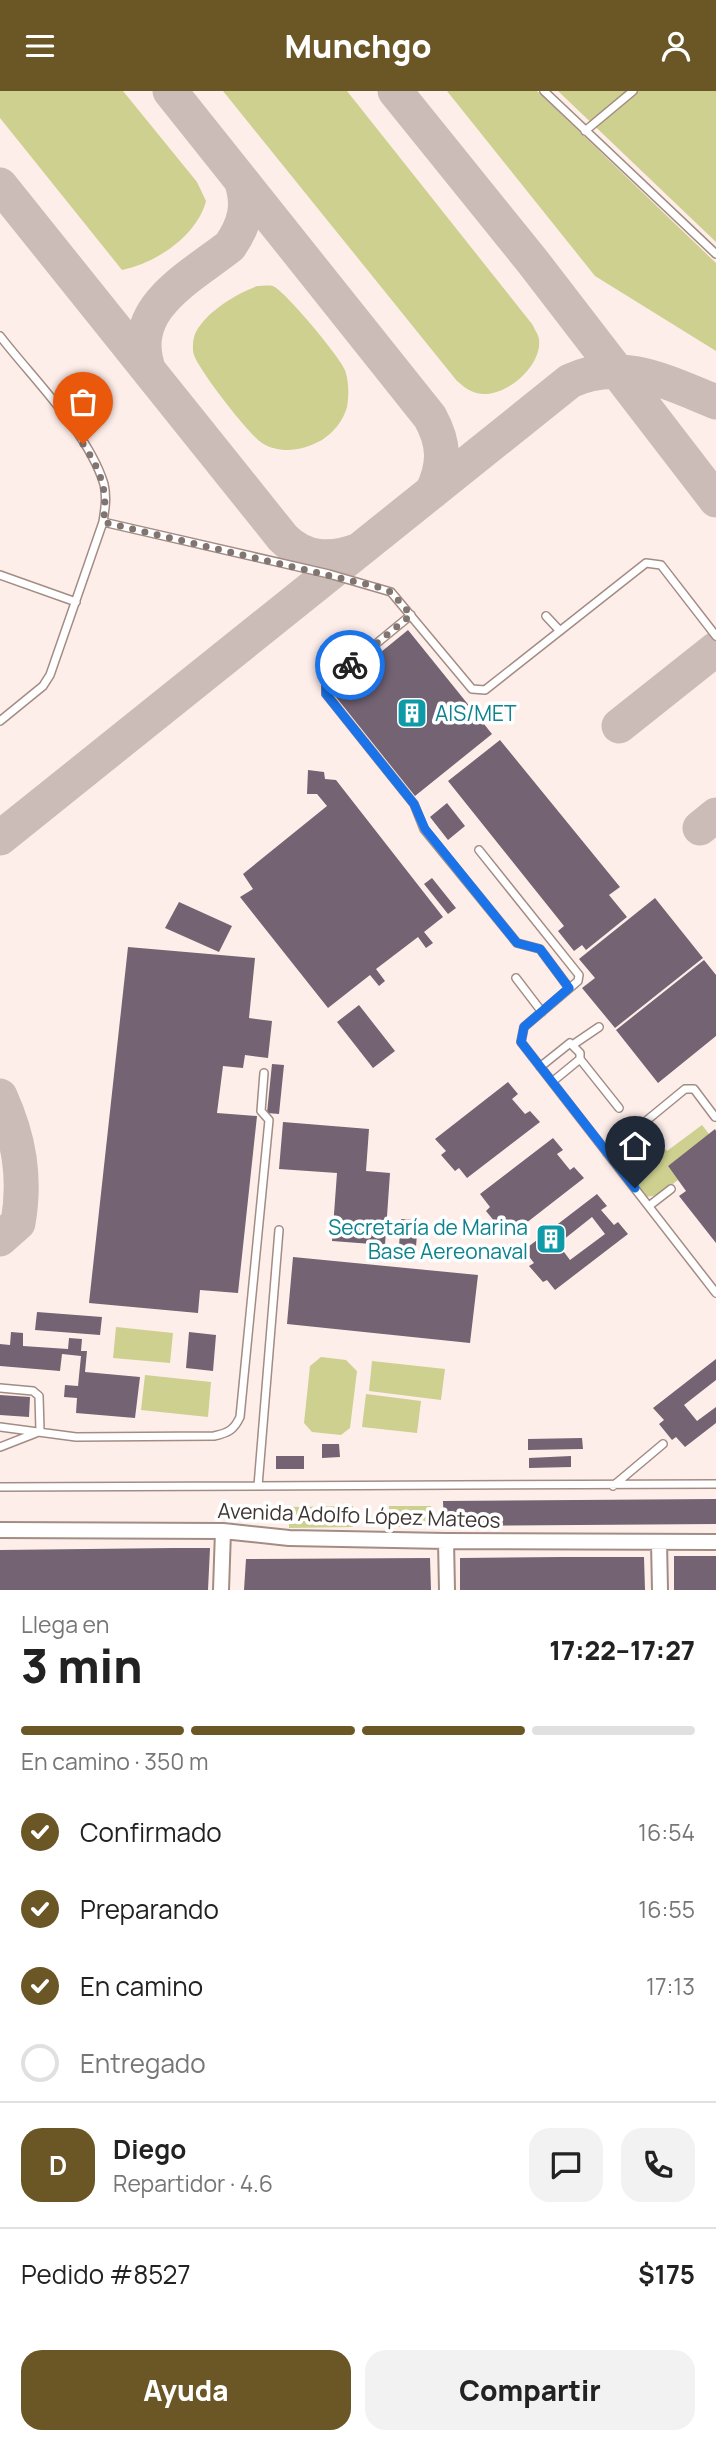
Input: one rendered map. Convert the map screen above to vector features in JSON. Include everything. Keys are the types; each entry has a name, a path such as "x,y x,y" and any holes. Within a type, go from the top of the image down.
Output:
{"street":[{"name":"Avenida Adolfo López Mateos","path":"0,1530 223,1531 289,1538 446,1541 716,1542"},
{"path":"221,1590 223,1531"},
{"path":"446,1541 447,1590"},
{"path":"659,1542 660,1590"}],"lane":[{"path":"544,91 716,254"},
{"path":"585,131 633,91"},
{"path":"0,336 92,456 104,486 106,505 103,522 50,675 44,686 0,721"},
{"path":"103,522 391,592 472,689 478,691 485,690 646,563 661,565 716,636"},
{"path":"0,575 76,602"},
{"path":"411,615 326,685 326,694 414,804 425,829 517,943 540,949 569,988"},
{"path":"546,616 560,631"},
{"path":"479,850 579,975 578,981 524,1027 520,1034 521,1042 716,1293"},
{"path":"516,978 542,1011"},
{"path":"540,1067 566,1044 574,1044 598,1027"},
{"path":"574,1044 580,1053 580,1059 619,1108"},
{"path":"552,1082 580,1059"},
{"path":"0,1427 76,1437 214,1436 226,1434 236,1427 240,1416 269,1120 261,1111 264,1073"},
{"path":"607,1153 685,1089 694,1089 715,1117"},
{"path":"649,1206 671,1189"},
{"path":"258,1486 279,1230"},
{"path":"0,1388 33,1391 39,1396 40,1431"},
{"path":"0,1447 40,1431"},
{"path":"612,1486 663,1444"},
{"path":"0,1487 716,1484"}],"green space":[{"path":"0,91 123,91 197,182 206,201 194,226 161,254 122,270 0,118"},
{"path":"223,91 347,91 532,324 539,339 538,350 526,372 517,381 494,393 471,391 457,381"},
{"path":"447,91 537,91 716,263 716,351 595,276"},
{"path":"558,91 716,91 716,242"},
{"path":"257,286 273,286 289,299 345,370 348,393 343,417 326,437 308,446 285,450 262,443 225,401 194,355 194,336 206,318 231,299"},
{"path":"702,1125 709,1134 668,1166 678,1180 658,1195 646,1197 625,1171 623,1158 654,1135 667,1151"},
{"path":"116,1327 173,1333 170,1363 113,1358"},
{"path":"321,1357 346,1360 357,1371 350,1428 341,1435 312,1432 304,1423 310,1366"},
{"path":"372,1361 445,1369 441,1400 369,1391"},
{"path":"145,1375 211,1382 208,1417 141,1410"},
{"path":"366,1394 421,1401 417,1433 362,1427"},
{"path":"353,1506 353,1527 289,1528 289,1507"},
{"path":"389,1506 431,1506 434,1527 389,1527"}],"building":[{"name":"AIS/MET","path":"408,630 492,734 415,796 332,692"},
{"path":"500,740 620,887 609,895 627,917 586,950 582,945 574,951 558,931 564,926 448,781"},
{"path":"308,770 324,772 325,779 336,780 443,917 424,932 433,943 426,948 418,937 376,969 385,981 379,986 370,975 328,1008 240,897 253,889 243,874 327,806 317,794 307,794"},
{"path":"447,803 465,826 448,840 430,817"},
{"path":"432,878 456,908 448,914 424,884"},
{"path":"655,898 703,958 615,1028 582,988 595,978 579,959"},
{"path":"179,902 232,926 219,952 165,928"},
{"path":"128,947 255,958 249,1018 272,1021 268,1058 245,1055 243,1068 223,1066 217,1113 257,1116 238,1293 200,1290 198,1313 89,1303"},
{"path":"704,960 716,975 716,1036 658,1083 616,1030"},
{"path":"359,1005 395,1051 373,1068 337,1022"},
{"path":"272,1064 284,1065 279,1114 267,1113"},
{"path":"508,1082 518,1094 512,1099 525,1114 530,1111 540,1122 467,1178 459,1168 455,1171 441,1155 446,1151 435,1139"},
{"path":"283,1122 369,1129 366,1171 390,1173 385,1245 332,1241 337,1173 279,1169"},
{"path":"715,1129 716,1243 679,1196 686,1191 668,1166"},
{"path":"553,1138 563,1150 557,1154 570,1170 574,1167 584,1178 512,1234 503,1224 499,1227 486,1211 490,1207 480,1194"},
{"name":"Secretaría de Marina Base Aereonaval","path":"597,1194 607,1206 601,1210 614,1225 618,1222 628,1234 555,1290 547,1280 543,1282 529,1266 534,1263 524,1250","holes":["592,1217 605,1234 570,1260 558,1244"]},
{"path":"401,1219 418,1220 416,1247 399,1246"},
{"path":"293,1257 478,1275 470,1343 287,1324"},
{"path":"37,1312 102,1317 100,1335 35,1330"},
{"path":"11,1332 23,1333 23,1346 68,1349 69,1338 82,1339 81,1351 87,1351 85,1372 140,1377 135,1418 76,1413 77,1398 64,1397 65,1385 78,1386 81,1356 62,1354 60,1371 0,1366 0,1344 10,1345"},
{"path":"189,1332 216,1335 213,1371 186,1368"},
{"path":"716,1359 716,1380 684,1405 697,1421 716,1407 716,1423 685,1447 676,1437 672,1440 659,1424 664,1420 653,1408"},
{"path":"0,1395 30,1397 29,1417 0,1415"},
{"path":"582,1438 583,1449 528,1450 528,1439"},
{"path":"322,1444 339,1444 340,1457 322,1458"},
{"path":"276,1456 304,1456 304,1469 276,1469"},
{"path":"571,1456 571,1467 529,1468 529,1458"},
{"path":"716,1499 716,1524 444,1526 443,1501"},
{"path":"210,1548 208,1590 0,1590 0,1550"},
{"path":"674,1556 716,1556 716,1590 674,1590"},
{"path":"644,1557 645,1590 460,1590 460,1558"},
{"path":"430,1558 431,1590 244,1590 246,1559"}],"taxiway":[{"path":"170,91 430,417 442,454 432,492"},
{"path":"395,91 533,262 716,500"},
{"path":"149,371 144,349 146,330 153,313 180,284 230,246 244,214 245,198 241,180"},
{"path":"0,185 283,538 300,551 319,556 338,556 359,550"},
{"path":"0,838 570,381 607,371 626,372 644,375 716,402"},
{"path":"619,726 716,649"},
{"path":"700,828 716,815"},
{"path":"0,1096 12,1127 21,1174 18,1223 0,1239"}],"way so far":[{"path":"83,444 92,456 104,486 106,505 103,522 329,574 391,592 411,615 350,665"}],"place":[{"name":"AIS/MET","path":"412,713"},
{"name":"Secretaría de Marina Base Aereonaval","path":"551,1239"}],"route":[{"path":"350,665 326,685 326,694 414,804 425,829 517,943 540,949 569,988 524,1027 520,1034 521,1042 635,1188"}]}
